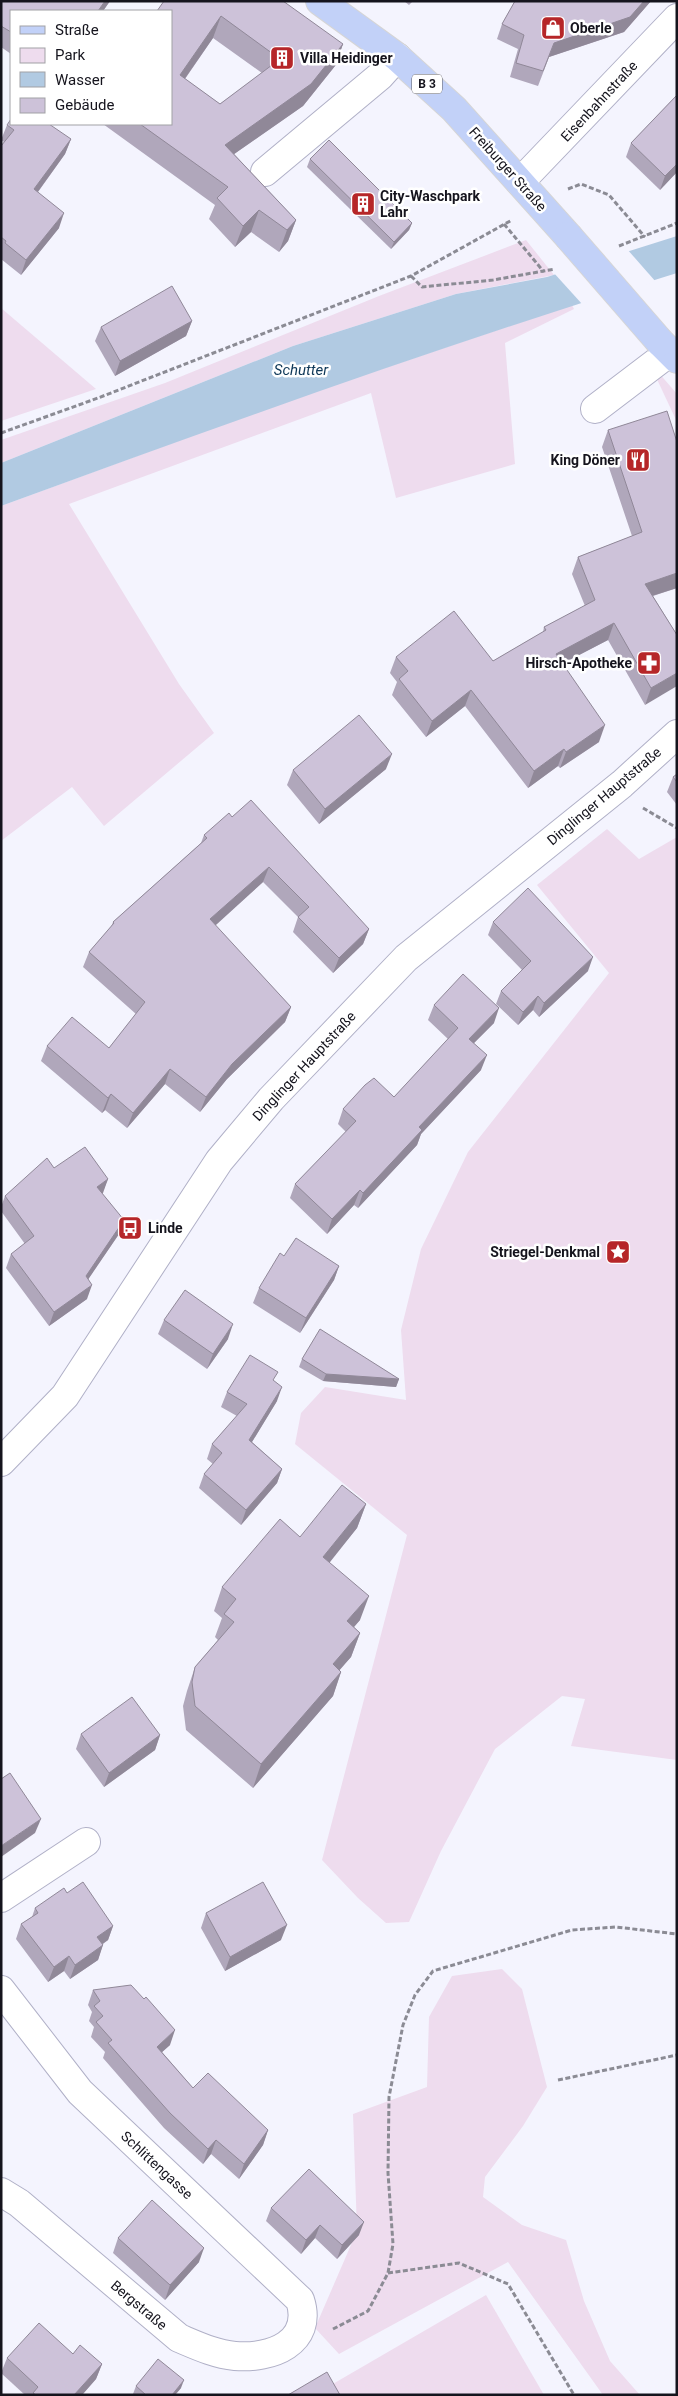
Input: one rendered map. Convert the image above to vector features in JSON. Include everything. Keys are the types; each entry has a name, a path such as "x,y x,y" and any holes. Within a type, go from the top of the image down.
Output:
{"main road":[{"name":"Freiburger Straße","path":"320,1 398,56 454,109 669,351"}],"street":[{"name":"Eisenbahnstraße","path":"520,182 677,18"},
{"path":"265,172 380,76 398,56"},
{"path":"595,409 669,351"},
{"name":"Dinglinger Hauptstraße","path":"1,1462 65,1396 214,1169 271,1099 406,958 622,784 677,734"},
{"path":"1,1898 86,1842"},
{"name":"Schlittengasse","path":"1,1990 80,2092 300,2300 303,2310 298,2336"},
{"name":"Bergstraße","path":"1,2192 19,2203 180,2338 207,2350 236,2356 266,2354 287,2346 298,2336"}],"path":[{"path":"568,189 582,184 609,194 645,237"},
{"path":"618,247 677,223"},
{"path":"1,433 98,398 411,276 504,224 544,272"},
{"path":"411,276 422,287 493,280 544,272 562,266"},
{"path":"635,803 677,828"},
{"path":"298,2336 339,2328 368,2311 388,2273 393,2244 388,2173 389,2097 403,2025 415,1995 433,1970 572,1930 616,1928 677,1934"},
{"path":"558,2080 677,2055"},
{"path":"388,2273 459,2263 508,2284 574,2395"}],"green space":[{"path":"526,240 554,275 456,294 293,346 1,463 1,440 165,383 379,296"},
{"path":"572,305 574,309 505,343 515,464 396,498 371,393 69,504 179,684 214,733 104,826 72,787 1,841 1,506 289,400"},
{"path":"1,308 96,389 1,421"},
{"path":"658,372 677,394 677,422 655,375"},
{"path":"607,829 639,859 677,837 677,1760 571,1746 585,1699 562,1696 495,1749 441,1851 409,1922 386,1923 358,1898 322,1860 407,1535 295,1444 301,1413 325,1387 406,1400 401,1330 421,1249 468,1152 609,973 537,885"},
{"path":"502,1969 522,1989 547,2087 523,2126 485,2177 483,2197 522,2225 566,2240 584,2301 610,2361 640,2395 603,2395 508,2262 339,2354 315,2328 357,2231 353,2114 427,2087 429,2017 452,1976"},
{"path":"486,2295 544,2395 321,2395 319,2392"}],"water":[{"name":"Schutter","path":"677,236 677,273 422,356 1,506 1,463 293,346 456,294 547,277"}],"pier":[{"path":"627,249 656,282 582,304 553,272"}],"building":[{"path":"1,1 105,1 99,10 10,10 10,31 1,26"},
{"path":"164,1 283,1 343,44 311,84 225,145 296,220 287,230 259,210 243,226 217,198 228,187 141,125 172,125 172,10 158,10","holes":["221,16 280,59 220,104 180,75"]},
{"path":"515,1 644,1 630,17 554,43 543,71 516,63 524,35 502,24"},
{"path":"677,95 677,164 665,176 631,143"},
{"path":"10,120 10,125 50,125 71,139 34,189 64,213 26,260 5,243 6,241 1,237 1,146 14,130 7,125"},
{"name":"City-Waschpark Lahr","path":"329,140 412,223 394,242 310,159"},
{"path":"172,286 192,321 120,361 101,327"},
{"path":"667,411 677,442 677,573 645,584 677,635 677,673 651,688 614,623 556,654 605,725 566,752 564,749 534,771 471,690 432,721 399,679 408,671 396,657 454,611 493,661 546,630 544,627 595,600 578,557 642,532 608,430"},
{"path":"359,715 392,754 325,809 293,770"},
{"path":"677,774 677,782 673,777"},
{"path":"251,800 369,929 339,958 298,917 309,907 269,867 210,919 291,1007 232,1064 206,1097 170,1069 133,1113 111,1094 108,1098 47,1046 72,1017 109,1048 145,1002 89,952 113,922 207,838 204,835 229,813 232,817"},
{"path":"528,888 593,957 544,1003 538,996 523,1012 501,991 531,961 493,922"},
{"path":"463,974 499,1008 469,1039 487,1055 419,1127 422,1130 363,1193 360,1190 332,1219 295,1184 356,1121 343,1109 365,1085 374,1078 394,1097 458,1028 434,1005"},
{"path":"85,1147 108,1179 97,1187 124,1220 86,1276 92,1285 54,1312 11,1254 34,1236 5,1196 47,1158 54,1168"},
{"path":"296,1238 339,1266 306,1318 259,1288 280,1253 284,1256"},
{"path":"185,1290 233,1324 213,1354 164,1320"},
{"path":"320,1329 399,1379 326,1374 302,1359"},
{"path":"250,1355 278,1372 273,1380 282,1387 249,1440 282,1469 246,1510 204,1474 222,1453 212,1444 247,1404 227,1392"},
{"path":"342,1485 366,1504 323,1557 369,1596 347,1621 360,1633 333,1664 341,1672 261,1764 195,1706 192,1682 195,1667 234,1622 224,1614 236,1599 222,1587 280,1519 300,1537"},
{"path":"132,1697 160,1735 109,1773 81,1734"},
{"path":"10,1773 41,1819 1,1846 1,1779"},
{"path":"83,1882 113,1926 97,1937 103,1945 75,1965 69,1956 54,1967 21,1924 38,1913 35,1908 64,1888 67,1893"},
{"path":"263,1882 287,1925 230,1957 206,1913"},
{"path":"131,1985 144,1999 146,1997 175,2030 157,2047 193,2088 208,2073 268,2130 244,2164 216,2140 208,2149 170,2113 108,2043 112,2040 96,2022 103,2016 94,2006 100,2001 93,1990"},
{"path":"309,2169 364,2222 342,2245 320,2225 306,2240 271,2208"},
{"path":"152,2200 204,2248 170,2285 118,2238"},
{"path":"39,2323 73,2354 80,2345 102,2364 74,2395 36,2395 33,2393 38,2387 7,2358"},
{"path":"158,2359 184,2380 172,2395 146,2395 136,2386"},
{"path":"327,2372 340,2395 288,2395"}],"place":[{"name":"Oberle","path":"553,28"},
{"name":"Villa Heidinger","path":"282,58"},
{"name":"City-Waschpark Lahr","path":"363,204"},
{"name":"King Döner","path":"638,460"},
{"name":"Hirsch-Apotheke","path":"649,663"},
{"name":"Linde","path":"130,1228"},
{"name":"Striegel-Denkmal","path":"618,1252"}]}
